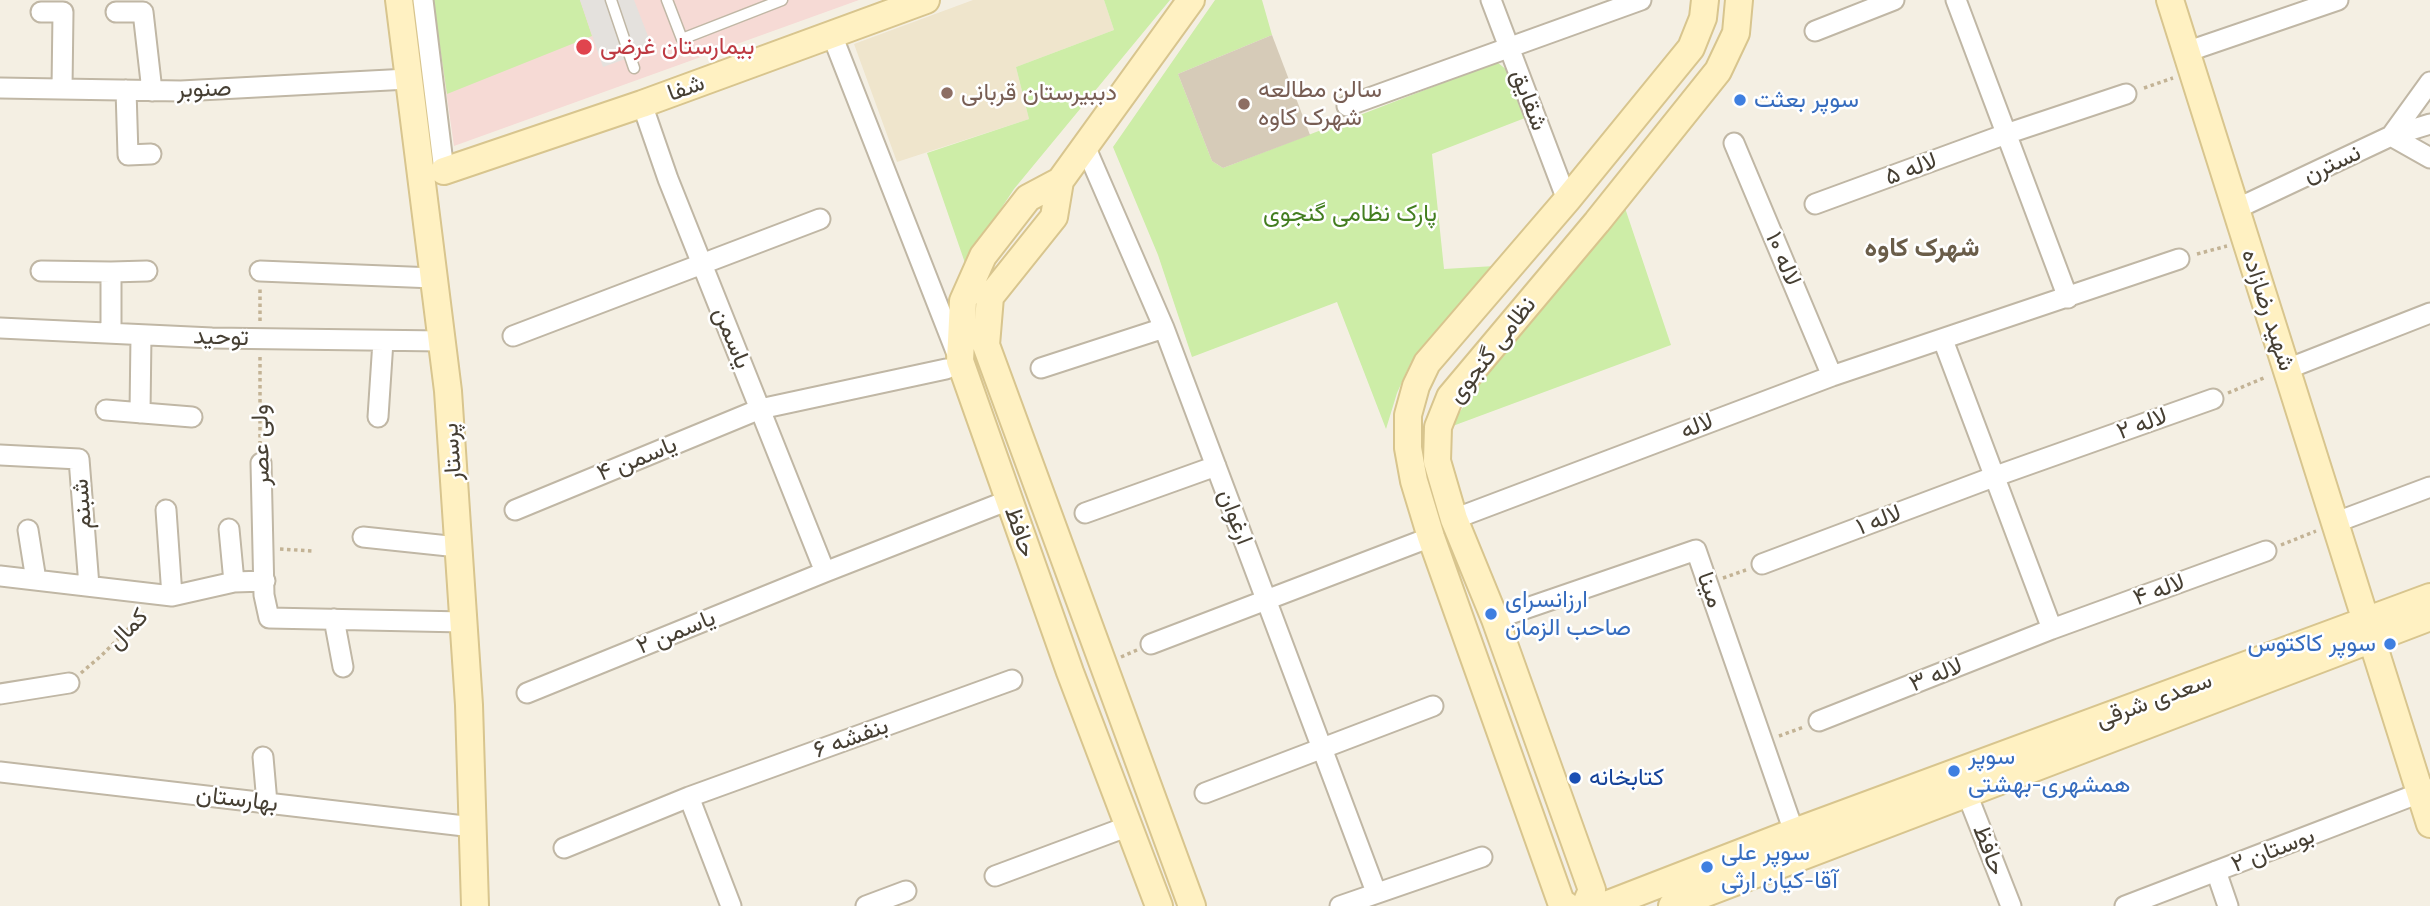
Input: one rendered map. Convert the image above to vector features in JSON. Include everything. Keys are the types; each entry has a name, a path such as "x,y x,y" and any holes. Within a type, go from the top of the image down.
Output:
{"street":[{"name":"پرستار","path":"398,0 448,391 469,705 475,906"},
{"path":"423,0 444,172"},
{"name":"شفا","path":"444,172 642,104 926,0"},
{"name":"حافظ","path":"1159,906 1070,672 1009,500 953,365 963,301 983,256 1028,198 1060,181 1191,0"},
{"name":"شقایق","path":"1491,0 1567,200"},
{"path":"1347,106 1641,0"},
{"name":"نظامی گنجوی","path":"1567,906 1561,902 1431,537 1414,481 1408,448 1408,415 1416,386 1427,363 1447,337 1567,200 1691,48 1703,18 1705,0"},
{"name":"نظامی گنجوی","path":"1584,906 1592,890 1495,619 1454,519 1437,461 1438,427 1450,397 1597,222 1718,71 1736,33 1739,0"},
{"path":"1815,31 1894,0"},
{"path":"1956,0 2068,298"},
{"name":"شهید رضازاده","path":"2170,0 2334,523 2425,791 2430,824"},
{"path":"2189,62 2338,0"},
{"path":"41,12 62,12 62,89"},
{"path":"116,12 143,12 152,91"},
{"path":"832,35 953,365"},
{"name":"صنوبر","path":"0,88 181,91 408,79"},
{"path":"2430,82 2391,136 2430,158"},
{"path":"126,90 128,155 150,154"},
{"name":"لاله ۵","path":"1815,204 2006,134 2126,94"},
{"name":"یاسمن","path":"642,104 668,179 825,572"},
{"name":"نسترن","path":"2236,209 2391,136 2430,124"},
{"name":"لاله ۱۰","path":"1734,143 1832,376"},
{"name":"ارغوان","path":"1086,146 1164,328 1377,892"},
{"name":"حافظ","path":"1060,181 1055,218 990,297 986,345 1192,906"},
{"path":"1567,200 1597,222"},
{"path":"513,337 820,219"},
{"name":"لاله","path":"1454,519 1832,376 2179,259"},
{"path":"41,271 147,271"},
{"path":"260,271 434,278"},
{"path":"111,272 111,333"},
{"path":"2287,369 2430,313"},
{"name":"توحید","path":"0,328 260,339 442,341"},
{"path":"1041,368 1164,328"},
{"path":"140,413 141,335"},
{"path":"1943,340 2052,629"},
{"path":"379,417 383,341"},
{"name":"یاسمن ۴","path":"514,510 760,409 953,365"},
{"name":"لاله ۲","path":"1996,476 2213,399"},
{"path":"106,410 192,417"},
{"name":"شبنم","path":"0,455 79,459 89,586"},
{"name":"ولی عصر","path":"261,463 264,595 270,618 334,619"},
{"path":"1085,513 1216,466"},
{"name":"لاله ۱","path":"1762,564 1996,476"},
{"path":"1009,500 1037,485"},
{"path":"2334,523 2430,487"},
{"name":"یاسمن ۲","path":"527,693 1009,500"},
{"path":"0,576 172,596 166,510"},
{"path":"229,529 234,582"},
{"path":"28,530 36,580"},
{"path":"363,537 458,547"},
{"path":"1151,644 1431,537"},
{"name":"مینا","path":"1495,619 1696,550 1794,832"},
{"name":"لاله ۴","path":"2052,629 2266,551"},
{"name":"کمال","path":"172,596 234,582 265,581"},
{"name":"سعدی شرقی","path":"1672,906 1967,794 2369,630 2430,597"},
{"name":"سعدی شرقی","path":"1603,906 1794,832 2369,630 2430,617"},
{"path":"343,667 334,619 464,622"},
{"name":"لاله ۳","path":"1819,721 2052,629"},
{"name":"بنفشه ۶","path":"564,848 689,797 1013,680"},
{"path":"0,694 69,683"},
{"path":"1205,793 1433,706"},
{"path":"263,757 267,803"},
{"name":"بهارستان","path":"0,772 473,827"},
{"name":"بوستان ۲","path":"2125,906 2425,791"},
{"name":"حافظ","path":"1967,794 2011,906"},
{"path":"689,797 731,906"},
{"path":"995,876 1129,826"},
{"path":"1340,906 1482,858"},
{"path":"2216,872 2228,906"},
{"path":"866,906 906,891"}],"lane":[{"path":"611,0 634,68"},
{"path":"667,0 682,38 782,0"}],"path":[{"path":"2126,94 2189,62"},
{"path":"2179,259 2245,241"},
{"name":"ولی عصر","path":"260,271 261,463"},
{"path":"2213,399 2287,369"},
{"path":"2266,551 2334,523"},
{"path":"264,548 312,551"},
{"path":"1708,583 1762,564"},
{"name":"کمال","path":"69,683 154,604 172,596"},
{"path":"1103,665 1151,644"},
{"path":"1764,742 1819,721"}],"shaded area":[{"name":"بیمارستان غرضی","path":"433,0 859,0 454,146"},
{"path":"580,0 634,0 653,49 603,67"},
{"name":"دببیرستان قربانی","path":"973,0 1104,0 1114,30 1016,67 1029,119 897,162 854,44"}],"green space":[{"path":"433,0 580,0 592,36 447,94"},
{"path":"1104,0 1170,0 1014,189 965,263 927,153 1029,119 1016,67 1114,30"},
{"name":"پارک نظامی گنجوی","path":"1215,0 1262,0 1272,35 1178,74 1212,161 1223,168 1497,62 1508,71 1525,118 1432,154 1444,269 1495,266 1462,300 1411,362 1397,393 1386,429 1337,302 1192,357 1158,255 1113,147"},
{"path":"1623,202 1671,345 1450,427 1483,377"}],"building":[{"name":"سالن مطالعه شهرک کاوه","path":"1272,35 1310,135 1223,168 1212,161 1178,74"}],"place":[{"name":"بیمارستان غرضی","path":"584,47"},
{"name":"دببیرستان قربانی","path":"947,93"},
{"name":"سوپر بعثت","path":"1740,100"},
{"name":"سالن مطالعه شهرک کاوه","path":"1244,104"},
{"name":"ارزانسرای صاحب الزمان","path":"1491,614"},
{"name":"سوپر کاکتوس","path":"2390,644"},
{"name":"سوپر همشهری-بهشتی","path":"1954,771"},
{"name":"کتابخانه","path":"1575,778"},
{"name":"سوپر علی آقا-کیان ارثی","path":"1707,867"}],"district":[{"name":"شهرک کاوه","path":"1922,248"}]}
